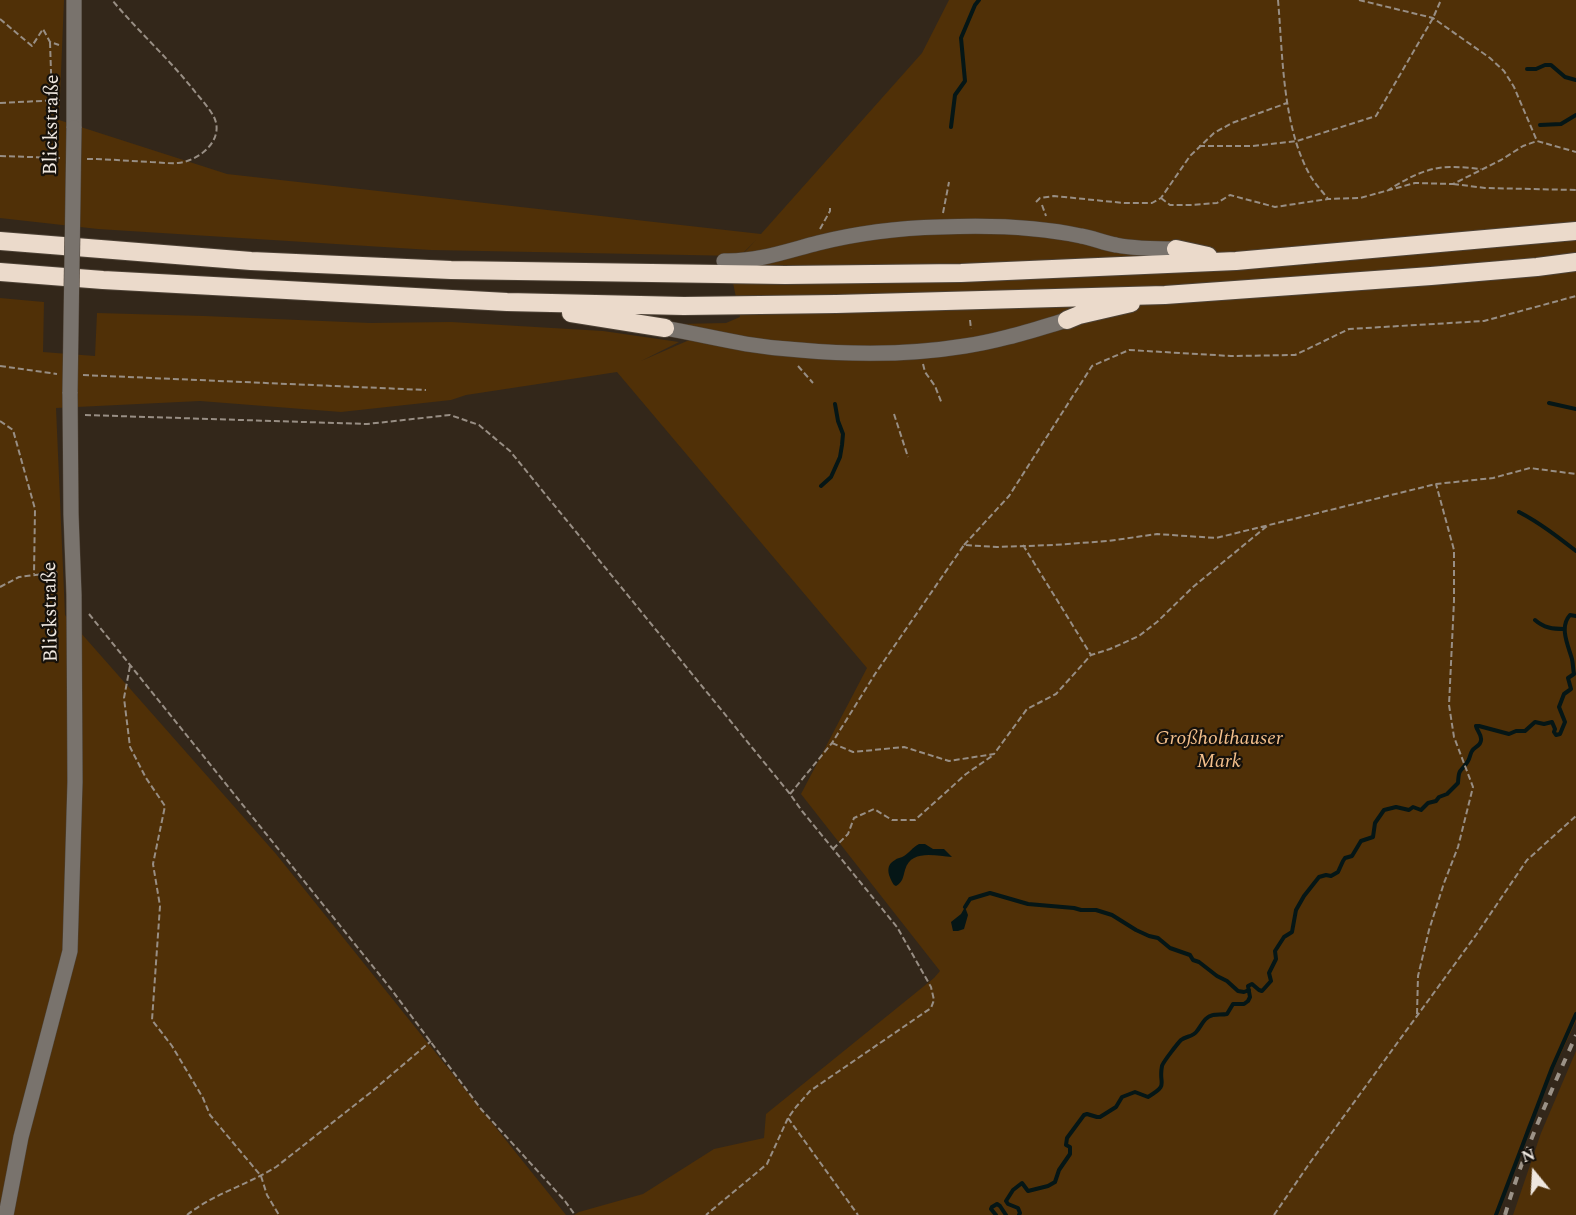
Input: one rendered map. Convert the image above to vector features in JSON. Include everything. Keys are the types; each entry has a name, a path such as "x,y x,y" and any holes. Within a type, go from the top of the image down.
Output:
{"highway":[{"path":"0,241 251,261 451,270 785,275 961,273 1236,261 1576,231"},
{"path":"1176,249 1236,261"},
{"path":"629,273 724,261"},
{"path":"0,272 115,281 507,302 684,306 1165,294 1443,275 1576,262"},
{"path":"1067,320 1165,294"},
{"path":"507,302 665,328"}],"street":[{"name":"Blickstraße","path":"6,1215 21,1137 70,951 75,782 70,414 74,0"},
{"path":"724,261 760,258 820,243 899,229 972,226 1028,228 1142,249 1176,249"},
{"path":"665,328 777,348 838,354 879,354 963,347 1003,339 1067,320"}],"path":[{"path":"86,159 178,164 194,159 207,150 218,129 214,118 191,87 112,0"},
{"path":"1278,0 1287,103 1297,141 1312,178 1328,199"},
{"path":"1359,0 1433,18 1490,58 1514,87 1537,141"},
{"path":"1199,147 1252,146 1297,141 1376,116 1433,18 1441,0"},
{"path":"0,19 32,46 43,29 50,42 52,101"},
{"path":"50,42 75,49"},
{"path":"0,103 74,101"},
{"path":"1036,202 1040,198 1054,196 1124,204 1152,203 1161,198 1190,156 1214,133 1232,123 1287,103"},
{"path":"1453,184 1501,160 1523,146 1537,141 1576,152"},
{"path":"0,156 64,158"},
{"path":"1385,192 1406,179 1430,170 1451,166 1482,169"},
{"path":"943,213 949,182"},
{"path":"1161,198 1170,205 1192,205 1216,203 1230,195 1275,207 1328,199 1360,198 1415,183 1485,188 1576,190"},
{"path":"1042,205 1047,219"},
{"path":"820,228 830,208"},
{"path":"790,794 832,743 875,674 964,545 1009,496 1092,366 1129,350 1231,356 1295,355 1348,329 1484,321 1576,296"},
{"path":"922,352 925,372 935,386 942,404"},
{"path":"0,366 57,374"},
{"path":"798,366 813,383"},
{"path":"81,375 426,390"},
{"path":"70,414 367,424 450,415 478,425 510,451 897,927 934,994 931,1008 810,1091 788,1118 767,1164 706,1215"},
{"path":"894,414 908,457"},
{"path":"0,421 13,430 35,509 34,574"},
{"path":"964,545 997,547 1054,545 1157,534 1216,538 1436,484 1494,478 1530,468 1576,474"},
{"path":"1417,1014 1418,976 1429,930 1458,847 1473,787 1454,737 1449,705 1454,550 1436,484"},
{"path":"833,849 848,834 854,818 874,809 892,819 915,820 966,774 994,754 1026,709 1056,694 1091,655 1139,636 1193,587 1268,525"},
{"path":"1023,545 1091,655"},
{"path":"0,587 19,577 73,571"},
{"path":"74,595 391,989 481,1109 558,1193 575,1215"},
{"path":"130,666 124,698 130,747 146,778 165,806 153,864 160,906 152,1020 172,1046 204,1098 210,1116 261,1176 267,1195 279,1215"},
{"path":"832,743 853,752 904,747 949,761 994,754"},
{"path":"1274,1215 1476,935 1527,860 1576,816"},
{"path":"187,1215 198,1206 276,1167 370,1093 431,1041"},
{"path":"788,1118 858,1215"}],"green space":[{"name":"Großholthauser Mark","path":"0,0 64,0 59,120 227,174 761,234 922,53 949,0 1576,0 1576,1021 1527,1127 1499,1215 574,1215 643,1194 714,1149 764,1138 766,1114 940,971 801,794 867,668 617,372 466,395 451,400 341,412 200,401 56,408 65,615 276,854 566,1215 0,1215 0,298 44,302 43,352 95,356 97,313 370,323 451,322 603,331 679,342 641,361 710,331 678,324 726,323 740,317 730,268 756,240 740,256 431,250 98,229 0,218"},
{"path":"1576,1051 1576,1215 1513,1215 1541,1133"}],"shaded area":[{"path":"919,844 925,844 933,849 944,849 952,857 918,856 908,863 901,881 896,886 894,885 889,875 890,865"},
{"path":"965,907 968,915 964,929 953,931 951,922 961,914"}],"waterway":[{"path":"951,127 955,95 965,81 961,38 979,0"},
{"path":"1527,69 1551,65 1565,77 1576,80"},
{"path":"1540,125 1561,124 1576,115"},
{"path":"1549,403 1576,409"},
{"path":"821,486 831,477 840,457 843,434 835,404"},
{"path":"1519,512 1542,525 1576,551"},
{"path":"1019,1215 1018,1208 1006,1201 1013,1190 1022,1183 1028,1191 1055,1182 1059,1170 1070,1154 1070,1147 1066,1145 1067,1138 1084,1115 1100,1117 1116,1107 1122,1097 1135,1092 1148,1097 1155,1093 1162,1084 1162,1066 1181,1040 1195,1033 1210,1016 1227,1014 1233,1004 1244,1004 1248,1001 1250,997 1248,986 1252,984 1262,991 1271,981 1269,973 1276,959 1275,951 1284,937 1292,932 1296,910 1304,896 1319,877 1331,876 1338,872 1345,858 1352,856 1361,841 1373,837 1375,823 1384,810 1396,807 1409,810 1413,807 1421,810 1428,803 1447,794 1458,783 1460,772 1471,752 1481,742 1476,726 1509,734 1525,731 1535,722 1544,724 1552,722 1554,732 1556,735 1560,734 1565,722 1559,707 1564,694 1571,689 1568,678 1574,674 1565,636 1565,625 1570,615 1576,616"},
{"path":"1535,620 1549,628 1564,629"},
{"path":"965,907 970,899 990,893 1028,904 1096,910 1112,915 1136,930 1158,938 1170,948 1190,955 1193,960 1227,981 1238,991 1249,990"},
{"path":"1496,1215 1552,1068 1576,1014"},
{"path":"996,1215 991,1209 997,1204 1006,1215"}],"railway":[{"path":"1505,1215 1529,1146 1576,1035"}]}
